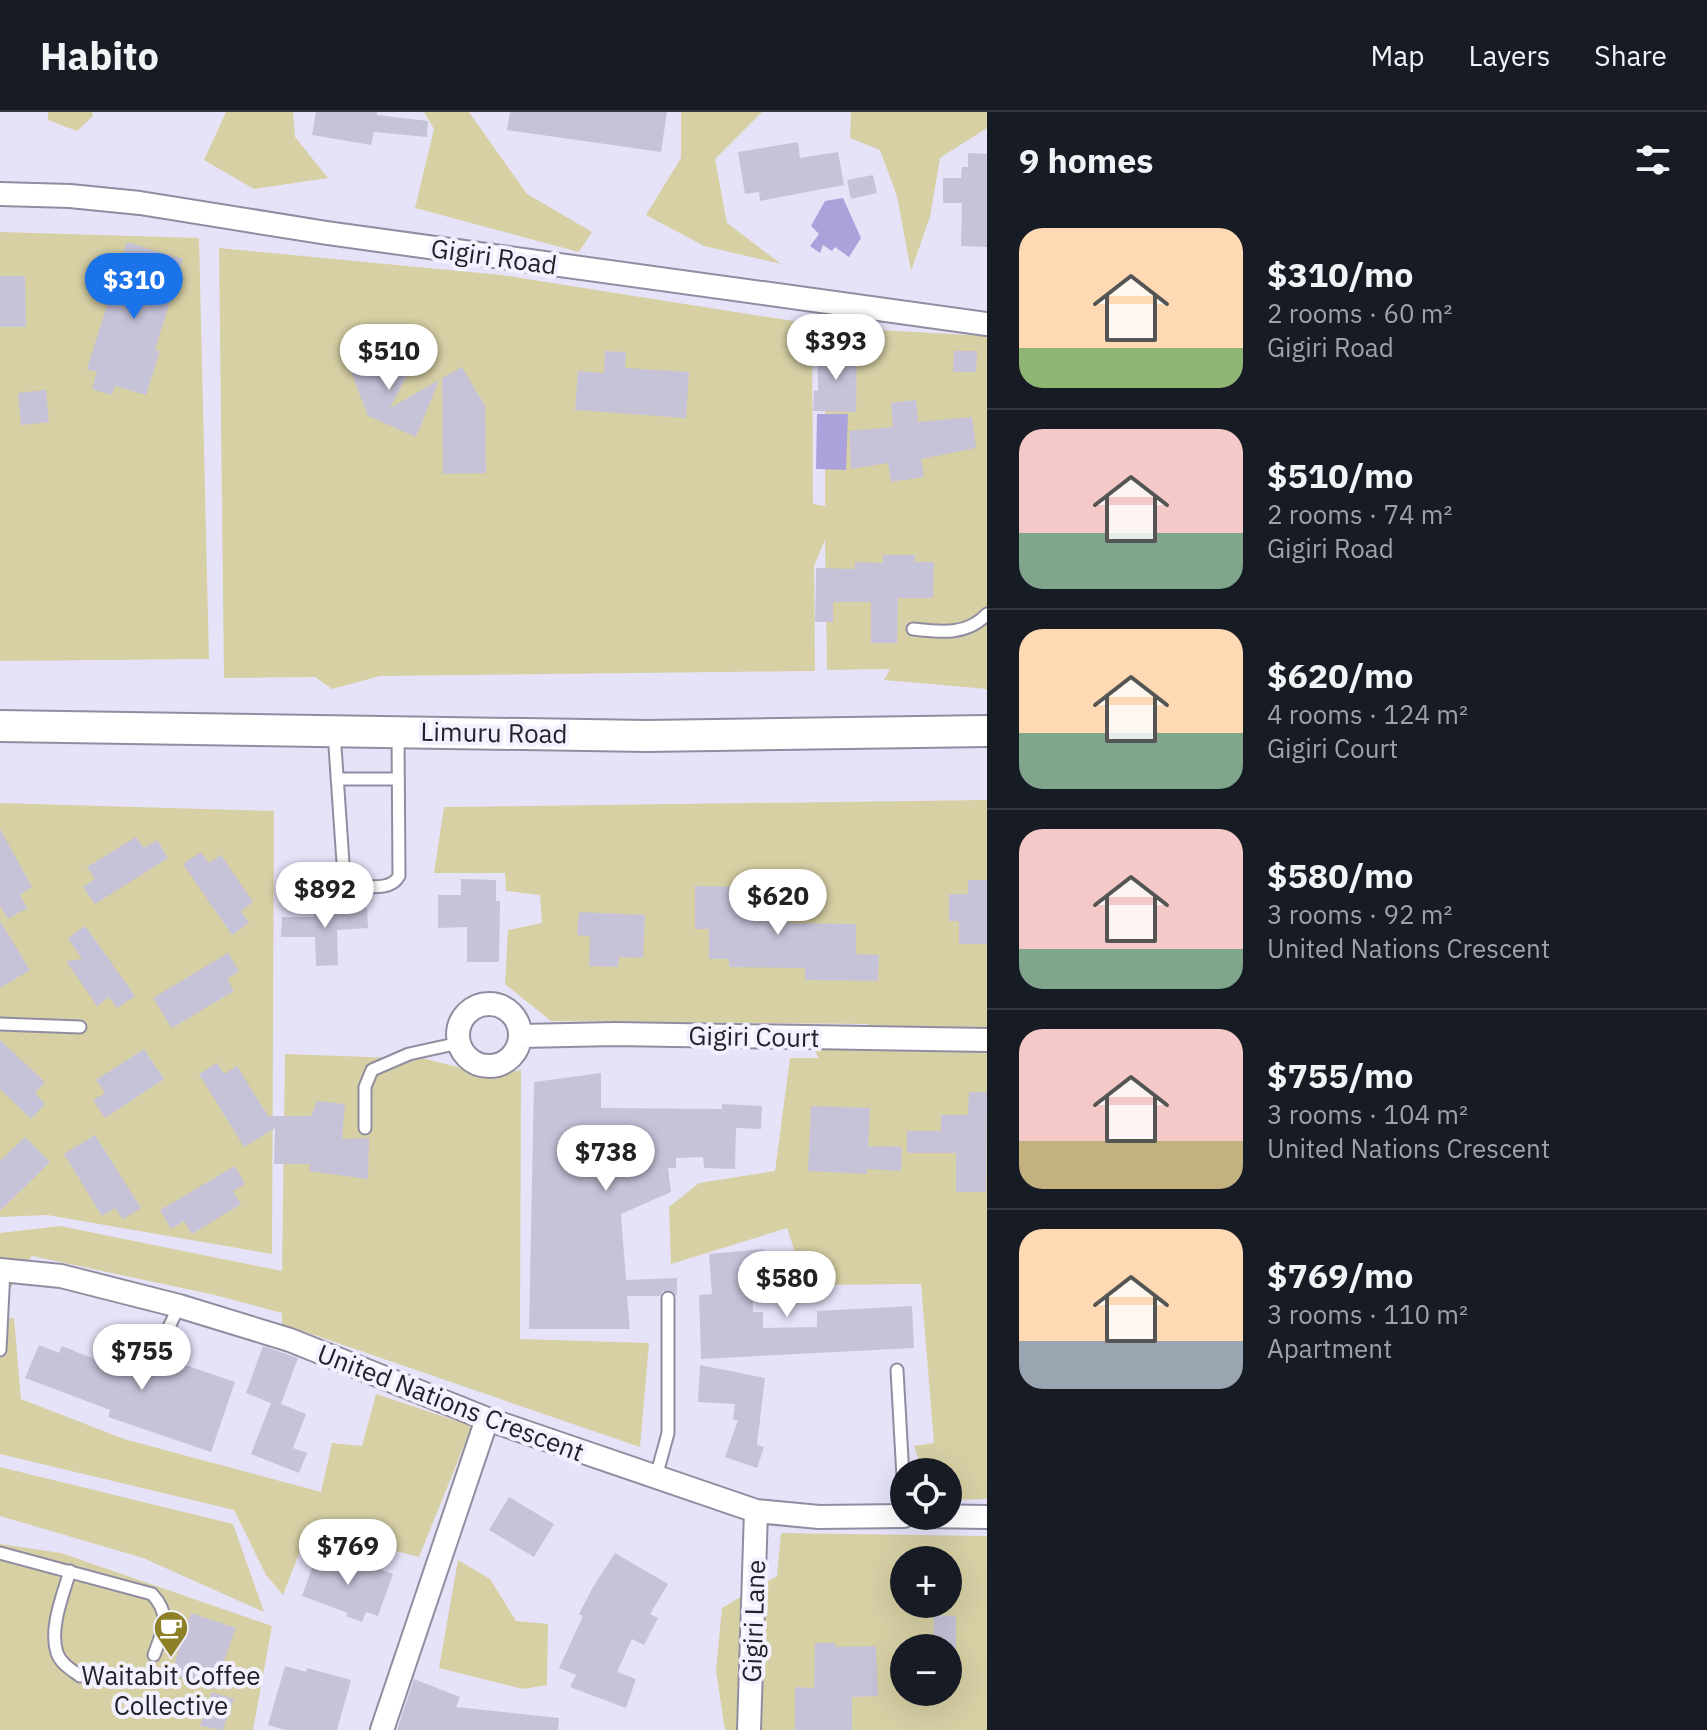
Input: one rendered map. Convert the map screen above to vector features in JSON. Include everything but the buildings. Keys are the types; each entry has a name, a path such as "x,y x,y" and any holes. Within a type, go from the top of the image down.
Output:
{"main road":[{"name":"Limuru Road","path":"0,726 647,736 987,731"}],"street":[{"name":"Gigiri Road","path":"0,194 70,196 140,203 327,233 987,324"},
{"path":"500,1005 512,1012 519,1023 521,1036 517,1049 509,1059 498,1065 485,1066 463,1052 459,1043 459,1027 475,1007 500,1005"},
{"name":"Gigiri Court","path":"521,1036 615,1034 987,1040"},
{"name":"United Nations Crescent","path":"2,1270 61,1276 179,1306 290,1340 487,1419 756,1511 819,1517 890,1516"},
{"path":"382,1730 487,1419"},
{"name":"Gigiri Lane","path":"749,1730 756,1511"},
{"path":"962,1517 987,1517"}],"lane":[{"path":"913,629 950,633 983,619 987,614"},
{"path":"334,730 344,877 353,886 390,886 399,876 398,730"},
{"path":"337,779 398,779"},
{"path":"0,1024 80,1027"},
{"path":"365,1128 365,1087 372,1070 409,1054 459,1043"},
{"path":"0,1350 2,1270"},
{"path":"656,1477 668,1433 668,1298"},
{"path":"160,1346 179,1306"},
{"path":"897,1370 902,1458"},
{"path":"0,1553 152,1594 162,1606 165,1622 154,1655"},
{"path":"70,1571 56,1617 57,1653 65,1665 80,1676"}],"shaded area":[{"path":"48,112 92,112 93,116 77,131 48,120"},
{"path":"226,112 293,112 295,137 328,178 254,189 204,160"},
{"path":"424,112 469,112 527,194 592,232 579,252 415,208 434,129"},
{"path":"681,112 762,112 715,159 727,223 781,264 704,246 646,215 681,158"},
{"path":"851,112 987,112 987,128 940,158 930,217 911,271 897,196 880,150 850,138"},
{"path":"843,198 861,238 849,257 835,247 832,251 823,245 820,253 810,246 819,234 811,226 825,201"},
{"path":"0,232 199,238 209,659 0,661"},
{"path":"219,248 501,275 812,324 813,504 825,506 825,327 987,336 987,689 884,680 890,669 827,670 825,540 814,566 815,671 380,676 332,689 315,677 224,678"},
{"path":"817,414 848,414 846,470 816,469"},
{"path":"987,800 987,1499 962,1500 962,1458 918,1458 914,1446 934,1443 921,1284 806,1285 787,1228 671,1264 669,1207 699,1183 775,1171 790,1058 819,1058 812,1046 869,1024 551,1021 505,984 508,930 542,923 540,895 506,891 505,873 434,873 444,807"},
{"path":"0,803 274,811 272,1254 47,1215 0,1217"},
{"path":"285,1054 426,1059 493,1076 521,1070 520,1339 649,1343 640,1447 282,1324 282,1313 215,1295 32,1256 0,1304 0,1233 60,1226 282,1271"},
{"path":"14,1318 21,1399 124,1439 321,1492 332,1443 362,1446 376,1394 472,1426 419,1557 330,1534 301,1548 283,1595 266,1575 234,1510 0,1454 0,1319"},
{"path":"0,1467 233,1524 264,1612 143,1558 0,1516"},
{"path":"781,1533 987,1536 987,1730 725,1730 716,1671 722,1608 777,1576"},
{"path":"0,1544 61,1553 272,1626 253,1730 0,1730"},
{"path":"458,1560 490,1579 516,1621 548,1624 547,1685 523,1689 439,1668"}],"place":[{"name":"Waitabit Coffee Collective","path":"171,1659"}]}
